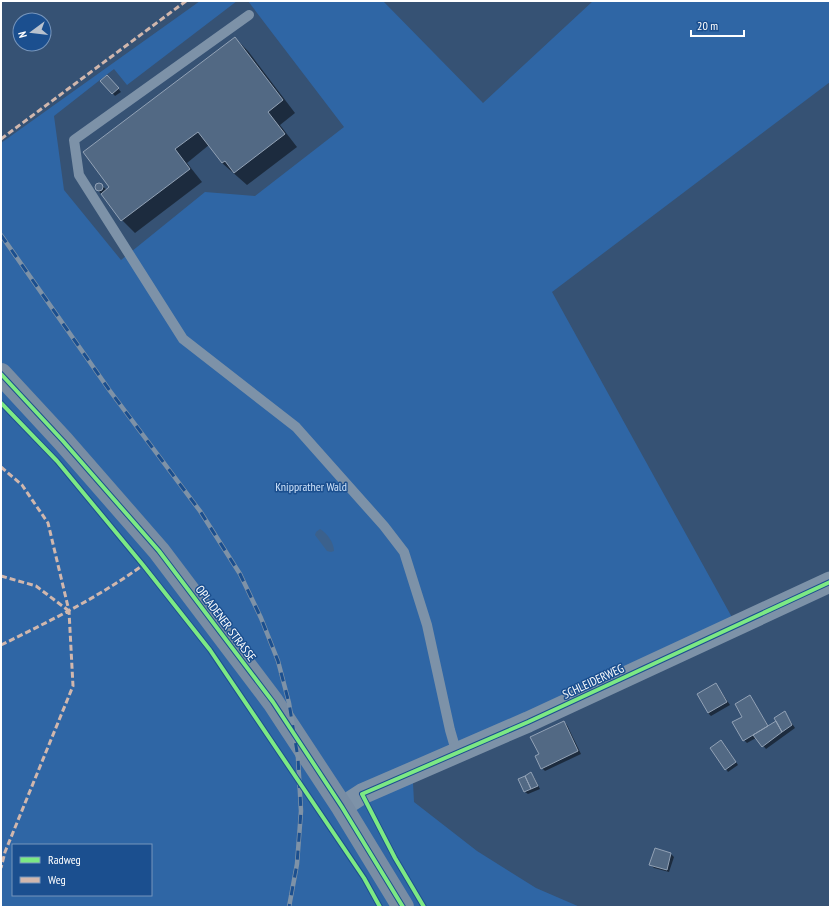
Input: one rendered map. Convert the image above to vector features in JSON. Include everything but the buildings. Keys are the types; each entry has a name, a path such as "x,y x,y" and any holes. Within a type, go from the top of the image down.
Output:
{"street":[{"name":"OPLADENER STRASSE","path":"1,374 63,441 159,551 273,702 342,807 403,907"},
{"name":"SCHLEIDERWEG","path":"342,807 362,794 457,754 830,582"}],"lane":[{"path":"249,15 74,140 79,175 183,339 296,427 384,526 404,552 427,625 450,730 457,754"}],"green space":[{"name":"Knipprather Wald","path":"200,1 237,1 127,85 114,69 54,116 64,190 121,260 205,192 255,196 344,127 248,1 383,1 483,103 593,1 830,1 830,82 552,292 734,621 412,764 414,802 477,851 536,888 580,907 1,907 1,143"}],"shaded area":[{"path":"320,529 330,538 334,551 327,551 315,535"}],"railway":[{"path":"1,235 110,391 200,511 240,574 261,618 278,661 289,703 298,758 301,811 297,864 289,907"}],"marked path":[{"path":"1,139 186,1"},
{"path":"1,467 22,485 48,523 69,611 73,686 5,852 1,868"},
{"path":"1,645 56,618 92,598 143,565"},
{"path":"1,576 36,586 69,611"}],"cycle path":[{"path":"1,374 63,441 159,551 273,702 342,807 403,907"},
{"path":"1,403 57,461 143,565 210,650 364,878 380,907"},
{"path":"424,907 395,858 362,794 528,722 830,582"}]}
